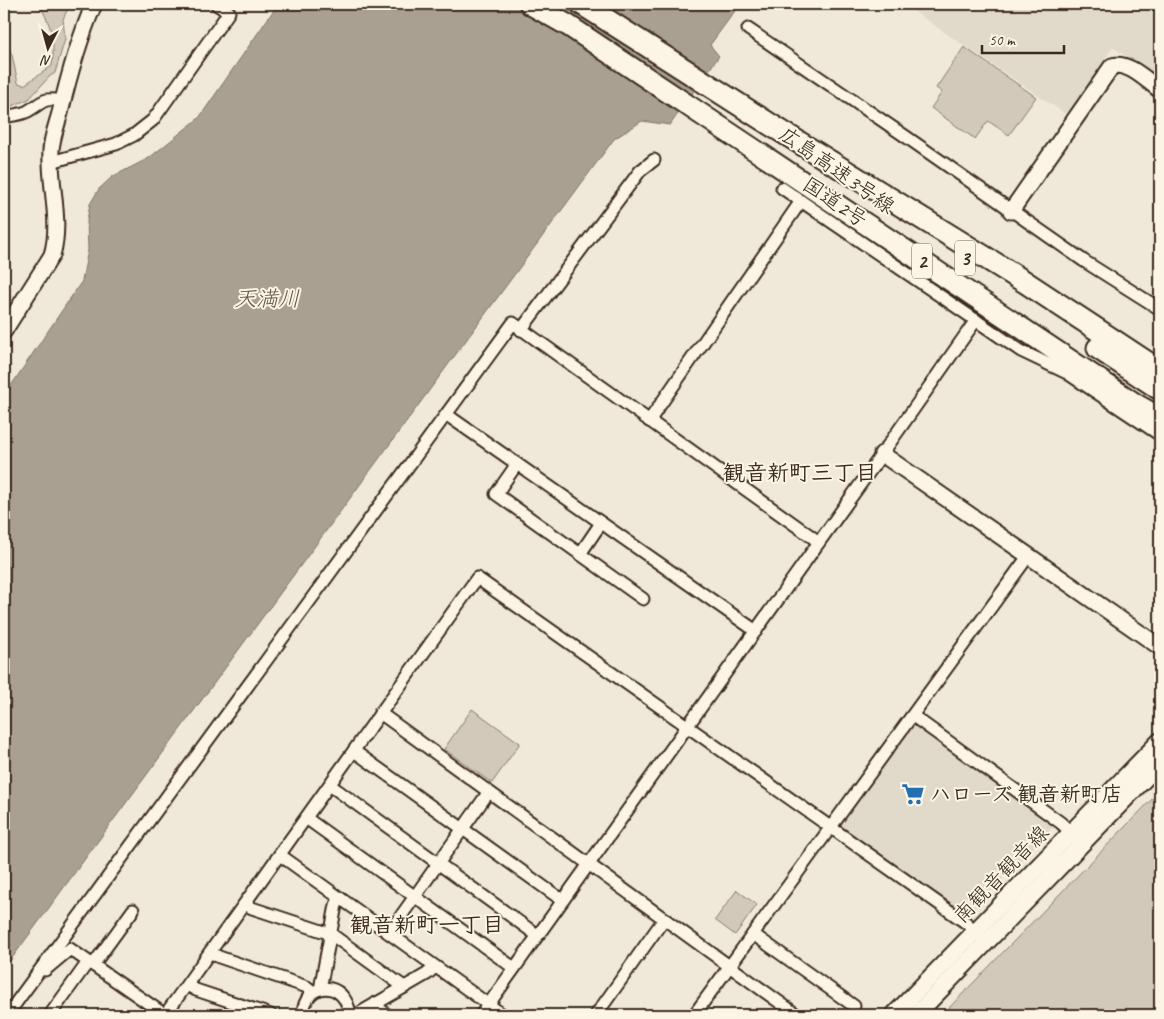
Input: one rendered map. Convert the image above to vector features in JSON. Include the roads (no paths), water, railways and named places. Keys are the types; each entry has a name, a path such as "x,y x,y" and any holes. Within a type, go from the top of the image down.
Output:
{"highway":[{"name":"国道2号","path":"530,4 569,26 706,116 1137,405 1160,418"},
{"name":"3","path":"582,4 771,125"},
{"name":"広島高速3号線","path":"771,125 1026,282 1160,371"},
{"name":"広島高速3号線","path":"771,125 1160,390"},
{"name":"国道2号","path":"1137,405 1160,424"}],"main road":[{"name":"南観音観音線","path":"916,1015 1071,832 1160,741"},
{"name":"南観音観音線","path":"894,1015 1083,844 1160,763"}],"street":[{"path":"4,331 52,255 56,242 51,147 72,64 94,4"},
{"path":"51,162 116,144 134,136 153,120 229,12 216,4"},
{"path":"748,29 906,136 1084,261 1160,309"},
{"path":"1011,211 1112,66 1127,67 1160,90"},
{"path":"4,117 27,112 42,101 50,99 62,101"},
{"path":"521,330 640,170 654,160"},
{"path":"782,188 1021,351 1067,373 1160,435"},
{"path":"649,421 801,201"},
{"path":"481,1015 688,727 976,320"},
{"path":"7,1015 512,323 819,542"},
{"path":"447,414 756,631"},
{"path":"882,454 1160,647"},
{"path":"517,464 496,494 644,599"},
{"path":"580,554 601,523"},
{"path":"694,1015 1029,555"},
{"path":"31,982 70,949 165,1015 477,578 832,827 982,936"},
{"path":"380,713 797,1015"},
{"path":"913,716 1061,823 1083,844"},
{"path":"354,750 562,900"},
{"path":"330,785 537,936"},
{"path":"389,933 488,793"},
{"path":"306,818 514,968"},
{"path":"280,855 503,1015"},
{"path":"303,1015 304,1004 321,984 336,905 340,898"},
{"path":"245,904 330,934 404,987"},
{"path":"50,1015 133,910"},
{"path":"596,1015 664,919"},
{"path":"753,934 854,1006"},
{"path":"210,952 219,957 307,987 317,990 330,989 342,994 348,1002 350,1015 358,1014 427,974 435,967"},
{"path":"187,985 196,990 271,1015"},
{"path":"376,1003 387,1015"}],"water":[{"name":"天満川","path":"278,4 740,4 710,45 719,56 670,125 642,121 614,139 4,969 4,396 82,281 88,250 87,220 90,204 99,189 112,177 149,158 199,118"}],"place":[{"name":"ハローズ 観音新町店","path":"913,794"}],"district":[{"name":"観音新町三丁目","path":"800,473"},
{"name":"観音新町一丁目","path":"427,925"}]}
